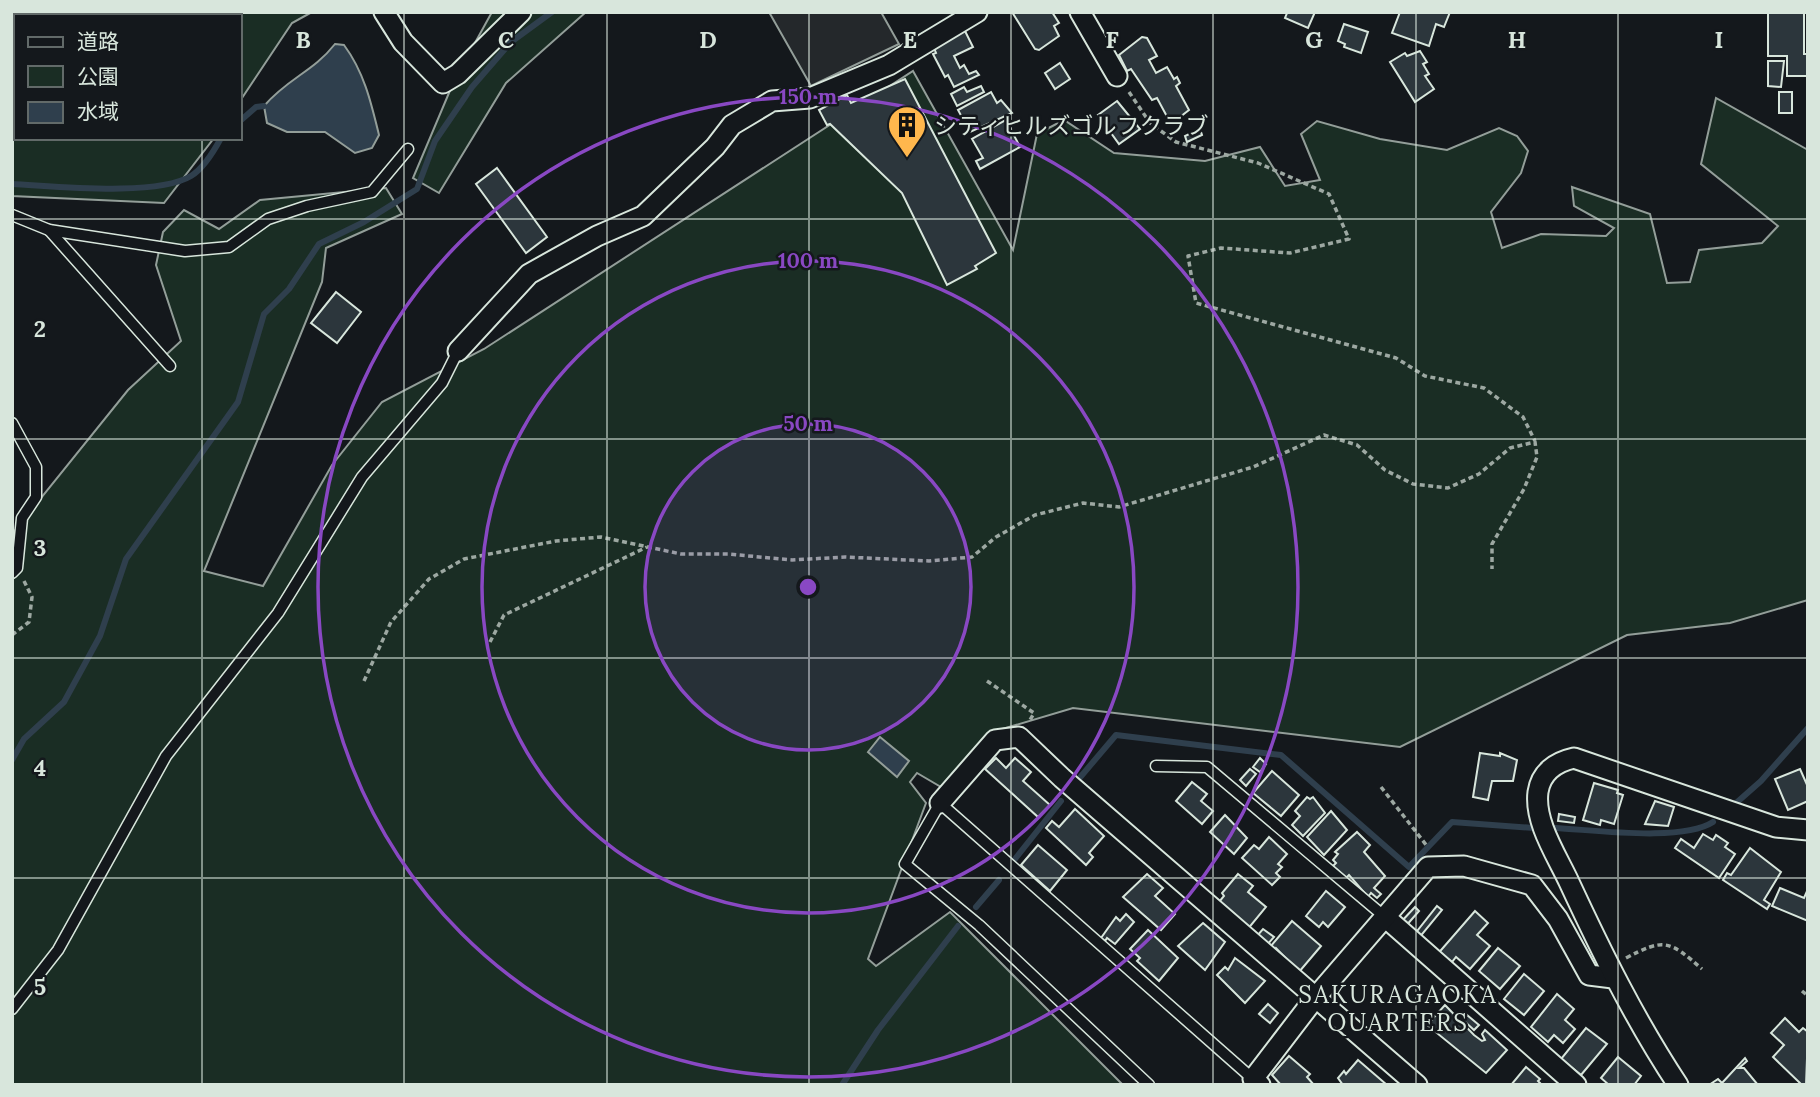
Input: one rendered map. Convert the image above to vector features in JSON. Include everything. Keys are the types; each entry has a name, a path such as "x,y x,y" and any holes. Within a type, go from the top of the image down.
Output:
{"street":[{"path":"384,12 403,42 443,83 458,74 521,12"},
{"path":"458,351 529,274 597,236 643,216 715,147 732,125 772,101 810,98 889,65 977,12"},
{"path":"1080,12 1117,76"},
{"path":"940,803 995,740 1019,737 1072,788 1417,1085"},
{"path":"1678,1085 1644,1033 1611,972 1538,812 1538,791 1545,776 1556,762 1574,758 1776,827 1808,830"},
{"path":"1256,1082 1315,998 1428,867 1464,866 1532,885 1558,919 1590,975 1611,972"},
{"path":"1385,916 1576,1085"}],"lane":[{"path":"12,215 49,230 185,250 229,247 268,219 307,206 372,192 408,149"},
{"path":"49,230 170,366"},
{"path":"12,1009 58,950 166,756 278,613 362,477 442,383 458,351"},
{"path":"12,423 36,467 36,497 22,518 15,570"},
{"path":"1156,766 1208,767 1385,916"},
{"path":"1149,1085 979,925 905,864 940,803 1256,1082"}],"path":[{"path":"1117,76 1150,123 1165,136 1176,142 1258,163 1329,194 1349,239 1290,253 1221,248 1188,256 1196,303 1396,358 1425,376 1485,388 1523,417 1535,442 1537,457 1524,489 1492,544 1492,569"},
{"path":"364,681 391,622 429,579 464,559 556,541 601,537 681,554 728,554 792,560 845,557 929,561 972,557 996,537 1035,515 1083,503 1119,507 1253,467 1324,435 1357,445 1385,470 1413,484 1448,488 1479,474 1510,448 1535,442"},
{"path":"490,642 504,615 649,547"},
{"path":"12,635 29,622 32,597 15,570"},
{"path":"987,681 1034,713 1019,737"},
{"path":"1381,787 1431,850"},
{"path":"1611,972 1653,943 1671,946 1702,969"},
{"path":"1802,990 1808,996"}],"green space":[{"path":"12,12 312,12 292,23 242,98 242,14 14,14 14,140 212,140 164,203 12,196"},
{"path":"492,12 586,12 506,83 439,193 413,178 454,81"},
{"path":"913,71 1013,250 1037,134 1064,120 1114,153 1205,161 1260,147 1285,186 1320,180 1301,134 1317,121 1380,139 1447,150 1499,128 1517,136 1528,151 1521,173 1491,212 1502,248 1541,234 1606,236 1614,228 1574,206 1572,187 1650,214 1667,283 1690,282 1699,250 1762,243 1778,226 1701,164 1716,98 1808,150 1808,600 1730,623 1627,635 1400,747 1073,708 989,733 941,787 917,773 910,782 926,803 868,959 876,966 950,912 1123,1085 12,1085 12,534 128,390 181,341 156,265 163,232 184,210 219,229 260,200 386,188 402,214 326,248 322,282 204,571 263,586 332,465 382,402 484,349"}],"shaded area":[{"path":"769,12 881,12 899,44 811,86"}],"water":[{"path":"335,44 344,45 357,66 370,99 379,135 372,148 355,153 325,132 287,132 267,123 264,106 282,88 318,62"},
{"path":"880,737 909,761 897,777 868,752"}],"building":[{"path":"1012,12 1052,12 1059,23 1054,26 1059,36 1039,50 1035,49"},
{"path":"1284,12 1315,12 1308,28 1285,18 1287,13"},
{"path":"1400,12 1450,12 1444,27 1436,24 1429,46 1392,33"},
{"path":"1768,13 1804,13 1804,54 1808,54 1808,76 1787,76 1787,56 1768,56"},
{"path":"1344,24 1368,32 1361,53 1344,47 1345,44 1338,41"},
{"path":"964,29 973,47 954,56 960,68 964,65 969,74 976,71 979,75 954,87 948,75 945,77 933,54 936,53 934,48"},
{"path":"1142,37 1147,38 1157,56 1149,60 1156,73 1167,67 1174,79 1177,77 1180,83 1176,86 1189,110 1171,124 1157,98 1152,100 1131,69 1127,71 1119,55"},
{"path":"1420,51 1427,62 1423,64 1429,74 1425,76 1434,89 1415,102 1390,62 1405,53 1407,56"},
{"path":"1768,61 1784,61 1781,87 1768,86"},
{"path":"1060,63 1070,79 1055,89 1045,73"},
{"name":"シティヒルズゴルフクラブ","path":"905,79 996,253 975,266 977,269 947,285 902,193 830,124 827,125 819,110 847,95 851,103"},
{"path":"981,86 984,92 957,106 951,94 964,87 967,92"},
{"path":"991,92 997,103 1001,100 1012,113 970,132 958,110"},
{"path":"1779,92 1792,92 1792,113 1779,113"},
{"path":"1117,101 1140,129 1119,144 1098,115"},
{"path":"1006,120 1020,147 980,169 976,161 983,158 972,139"},
{"path":"1200,129 1202,135 1187,142 1185,136"},
{"path":"497,168 547,237 526,253 476,184"},
{"path":"336,292 361,312 337,343 311,323"},
{"path":"1480,753 1500,756 1500,753 1517,760 1513,781 1492,781 1488,800 1473,797"},
{"path":"996,758 1006,768 1015,758 1031,772 1023,781 1050,805 1038,817 985,769"},
{"path":"1260,758 1266,764 1260,772 1253,767"},
{"path":"1250,769 1256,774 1246,786 1240,780"},
{"path":"1800,769 1808,787 1808,801 1788,810 1775,779"},
{"path":"1272,771 1299,795 1281,816 1253,793"},
{"path":"1192,782 1207,794 1201,801 1213,811 1202,824 1176,801"},
{"path":"1594,783 1618,790 1617,793 1623,795 1614,824 1601,820 1600,825 1583,820"},
{"path":"1307,797 1313,797 1325,813 1303,836 1292,825 1300,816 1295,811"},
{"path":"1655,801 1674,807 1668,826 1645,824"},
{"path":"1075,809 1104,836 1089,853 1093,857 1086,865 1046,828 1052,821 1059,827"},
{"path":"1331,811 1347,830 1324,855 1307,837"},
{"path":"1559,814 1575,817 1574,823 1558,821"},
{"path":"1225,815 1247,838 1234,854 1210,832"},
{"path":"1357,832 1370,845 1364,852 1385,876 1374,888 1381,894 1377,898 1371,893 1368,897 1349,875 1346,878 1333,866 1336,863 1333,860 1338,854 1335,852"},
{"path":"1703,834 1713,840 1716,835 1728,843 1725,847 1735,854 1719,878 1675,848 1681,839 1694,848"},
{"path":"1269,837 1287,854 1278,864 1282,867 1276,873 1280,877 1272,885 1242,858 1254,845 1259,849"},
{"path":"1038,845 1067,870 1050,891 1021,865"},
{"path":"1750,848 1781,872 1764,900 1770,904 1767,909 1723,880 1727,873 1731,875"},
{"path":"1147,874 1163,888 1155,896 1175,914 1161,930 1123,897"},
{"path":"1238,874 1253,886 1248,892 1266,907 1247,930 1219,902 1224,896 1222,893"},
{"path":"1780,888 1804,898 1808,889 1808,921 1772,906"},
{"path":"1326,891 1345,907 1328,927 1323,922 1319,927 1306,916"},
{"path":"1437,906 1442,910 1419,938 1414,935"},
{"path":"1415,907 1419,911 1405,927 1400,923"},
{"path":"1475,911 1488,923 1477,935 1490,946 1470,969 1456,957 1452,962 1444,956 1440,960 1435,957"},
{"path":"1126,914 1134,922 1115,944 1107,938 1105,941 1101,938 1116,917 1120,921"},
{"path":"1292,921 1321,946 1299,972 1276,948 1274,951 1270,947"},
{"path":"1203,923 1225,942 1205,970 1178,946"},
{"path":"1263,929 1274,937 1267,945 1256,937"},
{"path":"1148,930 1178,958 1159,981 1137,961 1140,958 1130,949"},
{"path":"1498,948 1520,966 1500,989 1479,971"},
{"path":"1235,958 1265,981 1245,1003 1217,975 1225,967 1228,970"},
{"path":"1524,974 1544,991 1524,1015 1504,999"},
{"path":"1557,994 1574,1009 1565,1020 1575,1029 1563,1043 1554,1035 1548,1042 1531,1027"},
{"path":"1268,1004 1278,1013 1270,1023 1259,1014"},
{"path":"1445,1005 1482,1041 1485,1040 1482,1034 1485,1030 1507,1050 1486,1073 1427,1025"},
{"path":"1467,1015 1479,1025 1474,1030 1463,1020"},
{"path":"1785,1018 1799,1032 1803,1028 1808,1032 1806,1085 1802,1085 1773,1057 1784,1045 1771,1033"},
{"path":"1586,1028 1607,1044 1581,1075 1561,1059"},
{"path":"1289,1056 1310,1074 1307,1077 1314,1085 1281,1085 1272,1075"},
{"path":"1618,1057 1641,1076 1634,1085 1609,1085 1601,1078"},
{"path":"1745,1058 1747,1061 1739,1068 1744,1068 1758,1085 1709,1085 1718,1079 1722,1083"},
{"path":"1358,1060 1387,1085 1343,1085 1338,1078 1344,1071 1346,1074"},
{"path":"1526,1067 1540,1079 1538,1081 1542,1085 1511,1085"}],"waterway":[{"path":"12,760 24,739 64,702 100,636 126,559 238,402 264,314 289,289 319,244 364,222 417,189 435,141 472,87 511,42 552,12"},
{"path":"242,119 256,107 264,106"},
{"path":"12,184 104,189 175,182 200,169 220,140"},
{"path":"1735,804 1761,781 1808,728"},
{"path":"1077,781 1116,735 1281,755 1409,867 1452,822 1534,828"},
{"path":"1015,859 1061,801"},
{"path":"1555,828 1660,833 1681,832 1713,822"},
{"path":"976,907 999,880"},
{"path":"842,1085 878,1030 958,926"}],"place":[{"name":"シティヒルズゴルフクラブ","path":"907,159"}],"district":[{"name":"SAKURAGAOKA QUARTERS","path":"1398,1008"}]}
